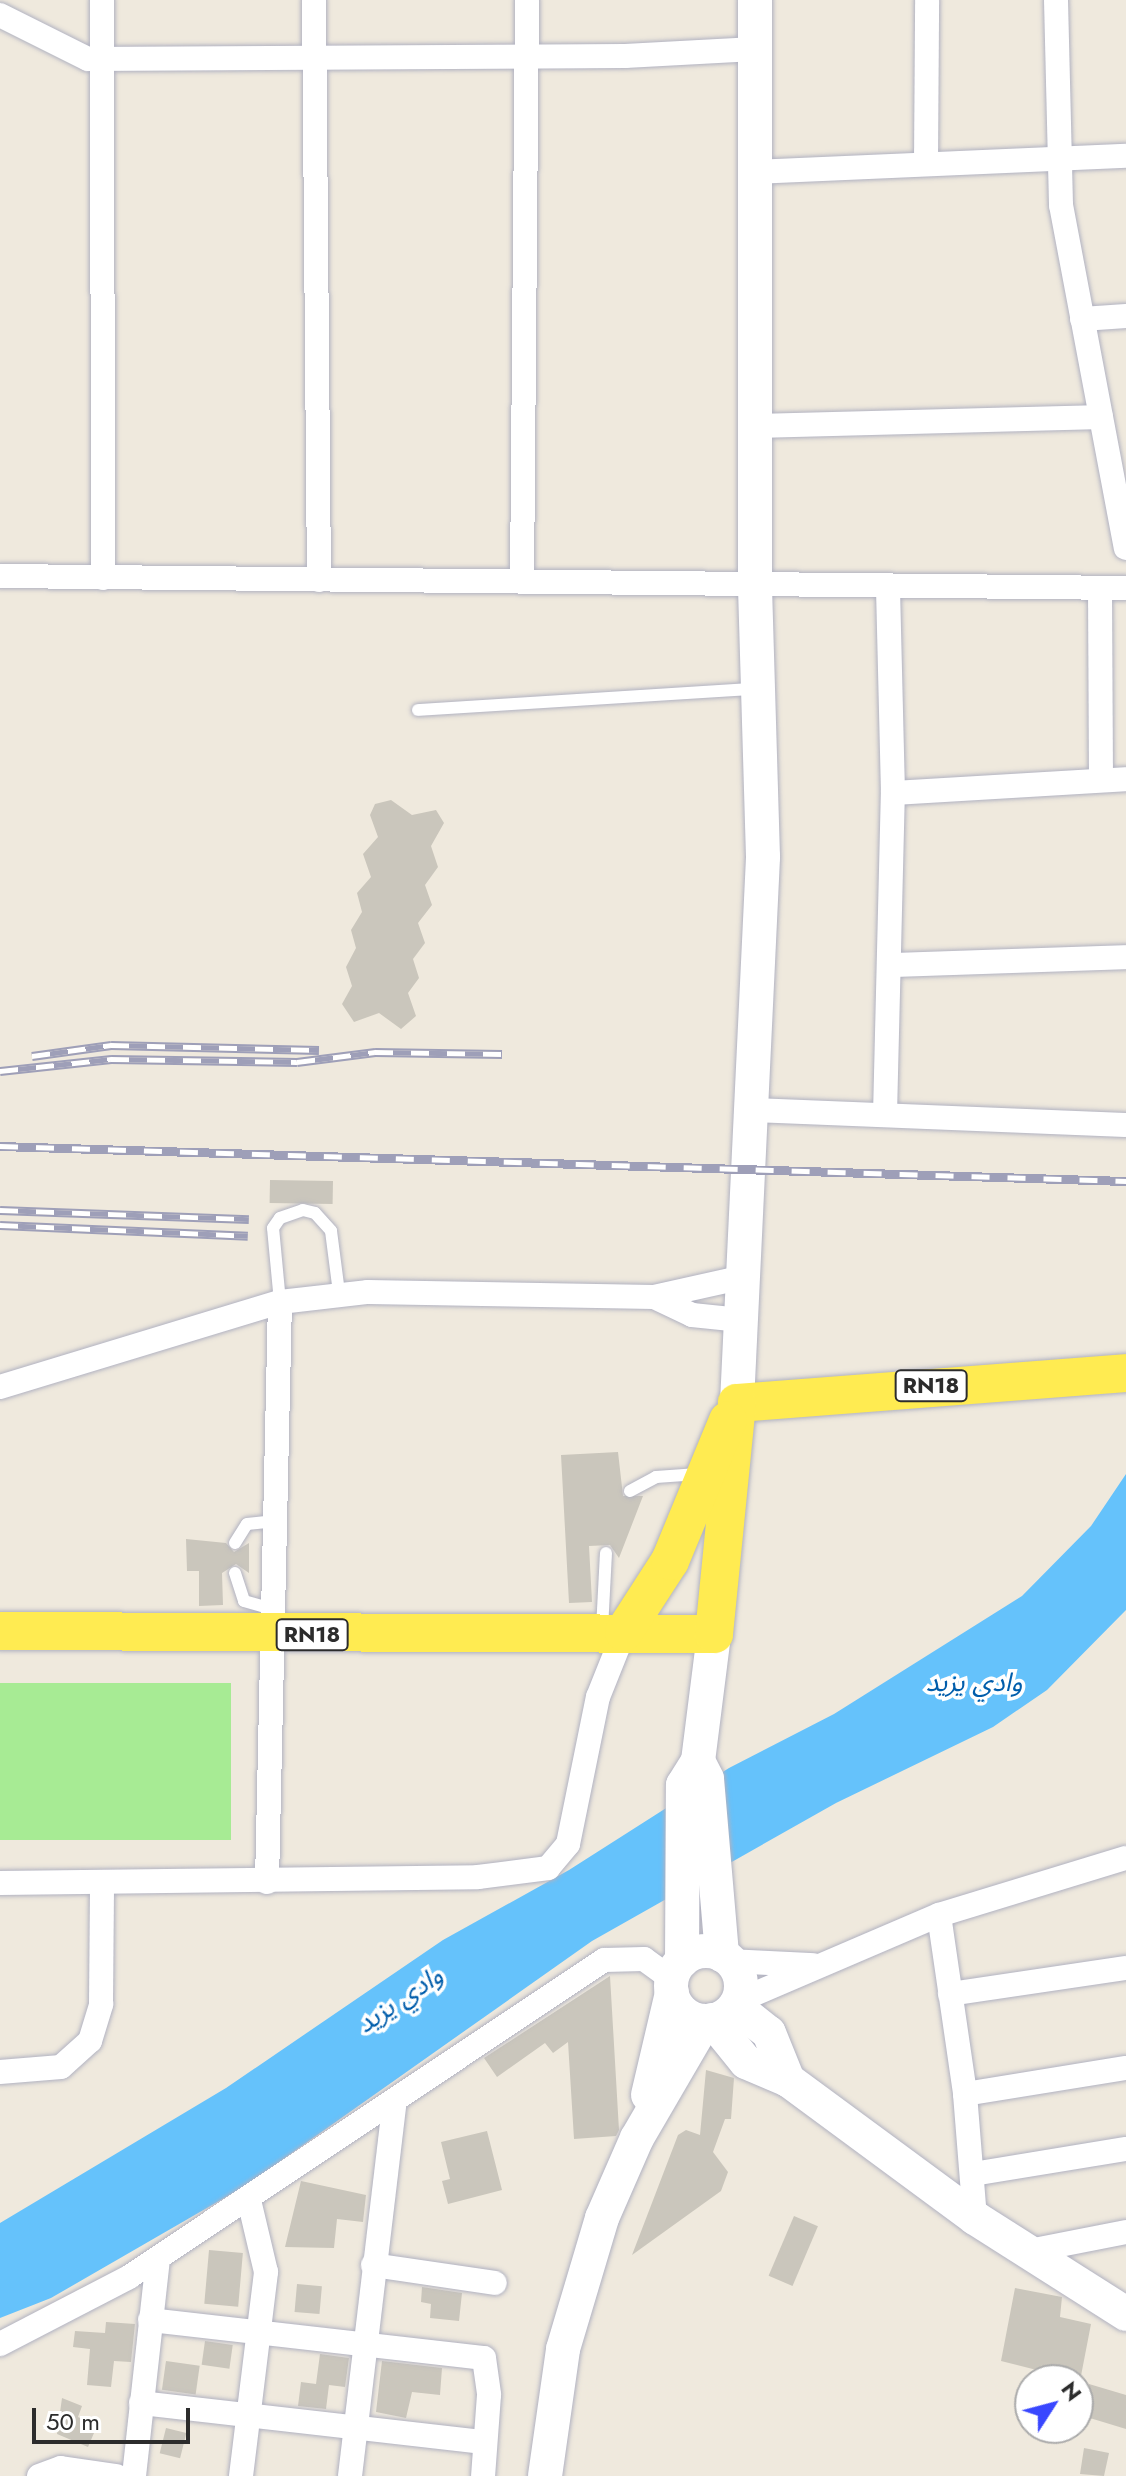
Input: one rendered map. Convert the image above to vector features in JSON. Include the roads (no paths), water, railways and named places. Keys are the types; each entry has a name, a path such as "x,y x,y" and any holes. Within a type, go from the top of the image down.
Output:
{"main road":[{"path":"613,1632 665,1573 717,1471 737,1403 763,857 755,583 758,426 755,0"},
{"name":"RN18","path":"737,1403 1126,1373"},
{"path":"545,2476 563,2349 602,2218 637,2138 700,1886 696,1775 714,1634 717,1471"},
{"name":"RN18","path":"0,1631 275,1622 714,1634"},
{"path":"637,2138 722,2012 740,1975 726,1958 700,1886"},
{"path":"675,1978 701,1952 726,1958"},
{"path":"675,1978 684,2013 722,2012"},
{"path":"722,2012 734,2052 788,2080 1024,2252 1126,2314"}],"street":[{"path":"102,0 103,578"},
{"path":"314,0 319,580"},
{"path":"522,582 529,291 527,0"},
{"path":"926,162 927,0"},
{"path":"1056,0 1058,157 1082,319 1101,417 1117,453 1126,548"},
{"path":"0,15 75,58 314,58 527,53 625,56 755,49"},
{"path":"754,172 926,162 1126,156"},
{"path":"1082,319 1126,316"},
{"path":"758,426 1101,417"},
{"path":"0,576 1126,588"},
{"path":"885,1115 893,793 888,586"},
{"path":"1100,589 1101,780"},
{"path":"893,793 1126,779"},
{"path":"891,965 1126,957"},
{"path":"753,1110 1126,1125"},
{"path":"0,1387 280,1302 339,1293 654,1297 744,1277"},
{"path":"654,1297 692,1315 741,1320"},
{"path":"267,1882 280,1302"},
{"path":"0,1883 478,1877 548,1868 568,1844 613,1632"},
{"path":"722,2012 813,1965 939,1915 1126,1858"},
{"path":"0,2072 61,2067 90,2041 101,2004 102,1882"},
{"path":"939,1915 965,2094 975,2218"},
{"path":"726,1958 813,1965"},
{"path":"0,2344 158,2259 604,1960 644,1959 675,1978"},
{"path":"950,1994 1126,1968"},
{"path":"965,2094 1126,2068"},
{"path":"350,2476 353,2423 395,2101"},
{"path":"973,2174 1126,2149"},
{"path":"241,2476 256,2332 266,2272 249,2200"},
{"path":"1024,2252 1126,2232"},
{"path":"134,2476 158,2259"},
{"path":"373,2265 495,2283"},
{"path":"150,2320 256,2332 366,2339 484,2358 489,2395 483,2442 483,2476"},
{"path":"141,2403 248,2418 353,2423 483,2442"},
{"path":"39,2476 61,2468 116,2476"}],"lane":[{"path":"418,710 759,689"},
{"path":"280,1302 270,1240 280,1218 303,1210 315,1213 331,1231 339,1293"},
{"path":"630,1491 656,1477 717,1471"},
{"path":"235,1543 247,1524 276,1521"},
{"path":"606,1553 613,1632"},
{"path":"235,1573 244,1601 275,1622"}],"water":[{"name":"وادي يزيد","path":"1126,1474 1126,1610 1047,1690 993,1727 836,1803 592,1941 245,2186 51,2298 0,2318 0,2223 226,2088 443,1940 569,1870 729,1768 834,1714 1022,1596 1091,1526"}],"railway":[{"path":"32,1056 111,1045 319,1050"},
{"path":"0,1071 111,1059 297,1062 375,1052 502,1054"},
{"path":"0,1146 1126,1181"},
{"path":"0,1210 249,1219"},
{"path":"0,1225 248,1236"}]}
